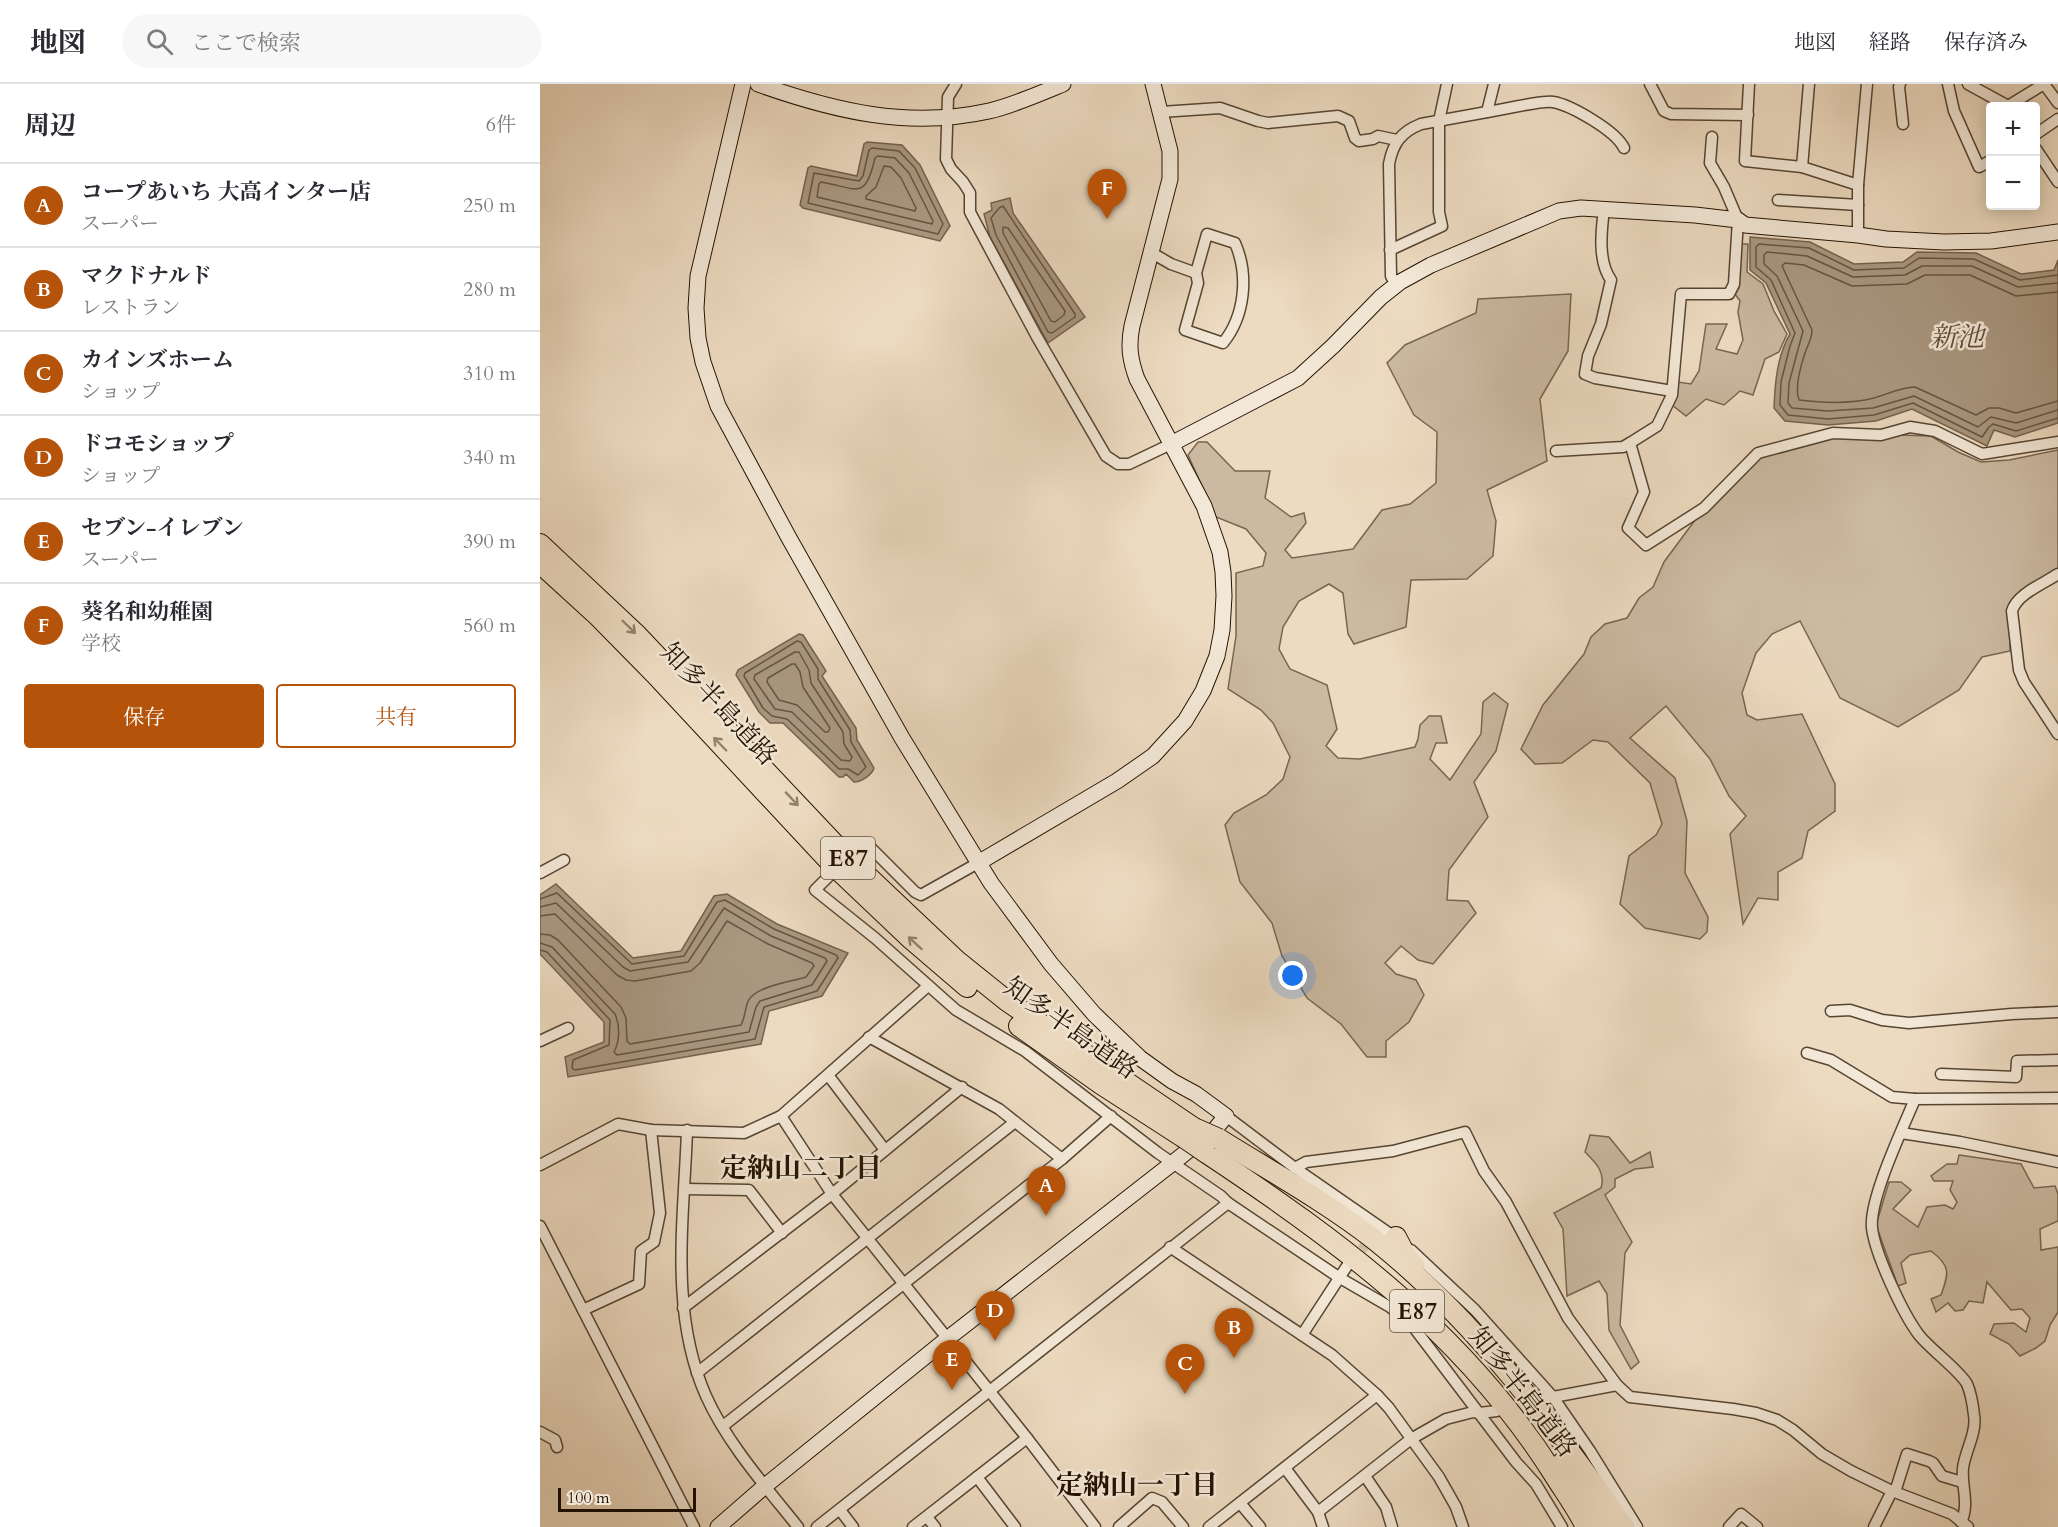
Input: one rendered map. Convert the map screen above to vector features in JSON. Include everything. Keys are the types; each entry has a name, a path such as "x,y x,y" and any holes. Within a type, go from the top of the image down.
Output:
{"highway":[{"name":"知多半島道路","path":"540,544 637,635 844,854 956,960 1007,1001 1189,1133"},
{"name":"知多半島道路","path":"540,562 597,615 655,674 832,864 911,939 999,1012 1101,1084 1189,1133"},
{"path":"1189,1133 1335,1211 1376,1242 1419,1280 1488,1350 1554,1430 1624,1527"},
{"name":"知多半島道路","path":"1213,1145 1288,1191 1357,1243 1434,1309 1508,1389 1580,1488"},
{"name":"知多半島道路","path":"1213,1145 1379,1277 1463,1355 1518,1422 1584,1524"},
{"path":"1385,1233 1407,1258 1498,1347 1548,1412 1554,1430"},
{"path":"1580,1488 1607,1527"},
{"name":"E87","path":"1580,1488 1602,1527"}],"street":[{"path":"743,84 698,276 696,308 703,362 718,406 789,538 910,753 978,863 1026,934 1081,1001 1140,1058 1172,1081 1196,1094 1385,1233 1444,1280 1475,1310 1551,1398 1590,1451 1637,1527"},
{"path":"758,84 804,100 856,113 908,118 946,117 991,110 1062,84"},
{"path":"956,84 948,97 946,159 951,169 970,192 970,212 1037,337 1106,456 1118,464 1130,464 1298,378 1396,285 1431,265 1558,211 1581,208 1695,215 1738,220 1745,225 1886,239 1944,242 1991,241 2058,231"},
{"path":"856,849 862,844 868,845 915,892 921,895 1143,764 1164,746 1185,721 1217,656 1222,630 1224,596 1220,552 1204,506 1137,379 1130,357 1132,326 1166,199 1171,161 1153,84"},
{"path":"1390,250 1442,226 1439,212 1439,121 1447,84"},
{"path":"1487,112 1494,84"},
{"path":"1651,84 1664,111 1671,114 1748,115"},
{"path":"1749,84 1744,160 1802,167 1858,185"},
{"path":"1802,167 1809,84"},
{"path":"1858,235 1858,185 1867,84"},
{"path":"1900,84 1903,124"},
{"path":"1948,84 1954,111 1979,167 1986,163"},
{"path":"1968,84 2001,102"},
{"path":"2015,102 2044,84 2058,103"},
{"path":"1396,285 1391,276 1389,164 1391,150 1397,140 1411,128 1487,112 1552,102 1596,122 1621,142 1624,148"},
{"path":"1161,112 1220,108 1258,122 1268,123 1338,116 1349,121 1355,138 1359,141 1378,136 1397,140"},
{"path":"2040,131 2058,119"},
{"path":"1556,451 1623,447 1657,426 1672,395 1681,294 1729,294 1734,284 1738,220 1724,187 1710,163 1712,137"},
{"path":"2040,153 2054,167 2058,182"},
{"path":"1778,200 1858,205"},
{"path":"1604,210 1602,245 1605,272 1611,280 1601,324 1588,356 1585,374 1595,378 1672,391"},
{"path":"1207,234 1235,243 1241,256 1243,300 1234,330 1223,343 1185,330 1197,283 1197,273 1207,234"},
{"path":"1152,253 1171,264 1197,273"},
{"path":"1630,443 1644,492 1628,528 1646,545 1704,508 1758,453 1833,433 1881,435 1910,427 1935,430 1982,454 2058,442"},
{"path":"2058,574 2020,598 2014,604 2012,611 2019,670 2024,682 2058,734"},
{"path":"540,873 564,860"},
{"path":"829,876 815,890 875,938 956,1010 1025,1051 1158,1153 1174,1162 1228,1203 1340,1278 1390,1307 1412,1325 1516,1462 1536,1484 1562,1527"},
{"path":"540,1165 618,1124 651,1130 744,1133 781,1116 928,986"},
{"path":"1831,1011 1850,1010 1882,1020 1909,1023 2058,1012"},
{"path":"540,1041 568,1028"},
{"path":"869,1038 999,1109 1062,1159"},
{"path":"1807,1053 1831,1060 1892,1096 1915,1099 2058,1098"},
{"path":"1941,1074 2016,1077 2017,1061 2058,1060"},
{"path":"828,1075 885,1150"},
{"path":"683,1308 832,1194 962,1087"},
{"path":"1915,1099 1876,1203 1872,1226 1884,1264 1902,1306 1919,1335 1967,1383 1975,1418 1963,1463 1965,1524"},
{"path":"781,1116 832,1194 1095,1527"},
{"path":"723,1426 1062,1159 1111,1116"},
{"path":"718,1527 765,1486 947,1339 1174,1162 1216,1128 1226,1116"},
{"path":"697,1373 1015,1122"},
{"path":"584,1310 639,1284 641,1251 654,1242 660,1214 651,1130"},
{"path":"687,1130 681,1258 683,1308 686,1332 697,1373 707,1398 723,1426 765,1486 798,1527"},
{"path":"1295,1168 1306,1162 1394,1151 1465,1132 1484,1171 1506,1202 1568,1318 1617,1385 1630,1397 1745,1411 1777,1420 1841,1466 1893,1491 1952,1514 1965,1524"},
{"path":"1901,1133 1960,1142 2058,1162"},
{"path":"685,1189 749,1190 782,1233"},
{"path":"817,1527 1228,1203"},
{"path":"540,1227 544,1244 584,1310 694,1527"},
{"path":"1170,1247 1352,1371 1377,1395 1411,1438 1439,1477 1464,1527"},
{"path":"1302,1335 1347,1266"},
{"path":"1551,1398 1617,1385"},
{"path":"1209,1527 1377,1395"},
{"path":"1318,1512 1411,1438 1446,1419 1473,1412 1497,1411"},
{"path":"540,1432 555,1440 557,1447"},
{"path":"913,1527 1026,1438"},
{"path":"1874,1527 1893,1491 1907,1454 1933,1463 1942,1476 1962,1482"},
{"path":"1285,1468 1318,1512 1323,1527"},
{"path":"1365,1476 1386,1507 1392,1527"},
{"path":"977,1477 1015,1527"},
{"path":"1119,1527 1152,1498 1162,1502 1183,1527"},
{"path":"1240,1503 1260,1527"},
{"path":"840,1510 854,1527"},
{"path":"1729,1527 1741,1514 1757,1527"},
{"path":"927,1517 935,1527"}],"shaded area":[{"path":"1741,244 1748,244 1747,272 1763,284 1787,334 1779,352 1765,359 1753,395 1740,391 1724,405 1706,399 1686,416 1672,405 1678,382 1691,384 1699,371 1706,324 1727,324 1716,349 1737,354 1743,340 1738,312 1740,301 1735,294 1739,288"},
{"path":"1571,294 1568,351 1540,399 1547,461 1487,490 1496,521 1493,556 1467,579 1411,580 1406,627 1354,644 1348,634 1343,593 1329,584 1299,601 1283,627 1279,649 1290,669 1327,685 1337,729 1326,746 1338,758 1360,759 1415,747 1420,725 1429,716 1441,716 1447,743 1436,743 1430,759 1450,780 1481,734 1483,702 1494,693 1508,704 1496,751 1474,782 1488,817 1449,870 1447,900 1468,901 1476,913 1433,964 1418,960 1401,946 1385,963 1396,974 1416,980 1424,995 1409,1022 1386,1041 1386,1057 1367,1057 1341,1024 1307,998 1282,956 1272,923 1240,882 1225,825 1234,813 1266,795 1283,779 1290,757 1273,723 1261,710 1228,689 1236,636 1236,573 1263,566 1266,553 1246,529 1216,517 1188,455 1198,442 1207,442 1235,471 1270,471 1265,498 1291,517 1304,513 1306,523 1285,550 1292,558 1353,549 1382,510 1410,504 1436,483 1437,432 1414,415 1387,363 1405,345 1476,313 1478,299"},
{"path":"1833,433 1931,436 1981,462 2009,460 2058,450 2058,571 2015,598 2009,605 2010,651 1982,657 1959,690 1898,727 1840,698 1800,621 1772,634 1756,653 1742,693 1747,715 1757,720 1802,714 1835,784 1835,811 1808,831 1802,858 1778,872 1778,900 1758,898 1743,924 1730,834 1746,816 1729,796 1710,759 1666,706 1630,738 1675,778 1687,821 1685,873 1708,917 1707,932 1700,939 1645,928 1620,904 1629,856 1656,835 1662,824 1650,783 1608,742 1593,740 1562,763 1535,764 1521,749 1543,705 1584,654 1591,637 1605,624 1627,618 1639,598 1653,587 1664,562 1704,508 1758,453"},
{"path":"1590,1135 1609,1137 1630,1163 1650,1152 1653,1167 1635,1169 1615,1179 1615,1187 1605,1195 1632,1242 1625,1253 1620,1325 1639,1362 1631,1369 1609,1330 1607,1294 1599,1281 1567,1296 1563,1229 1554,1213 1601,1188 1601,1172 1585,1152"},
{"path":"1959,1155 2021,1164 2034,1188 2055,1186 2058,1194 2058,1221 2040,1229 2041,1250 2058,1247 2058,1312 2050,1325 2045,1341 2020,1356 2009,1344 1990,1334 1994,1324 2014,1323 2026,1332 2030,1318 2022,1309 2011,1310 1987,1282 1983,1303 1969,1301 1963,1310 1955,1311 1948,1303 1936,1312 1931,1299 1941,1295 1947,1275 1942,1261 1931,1251 1910,1255 1901,1263 1906,1283 1898,1286 1876,1225 1889,1182 1901,1182 1911,1190 1893,1209 1918,1227 1927,1207 1945,1205 1953,1209 1957,1202 1950,1190 1953,1181 1934,1181 1931,1176 1947,1164 1957,1164"}],"water":[{"path":"867,142 902,145 920,165 950,226 940,241 803,208 800,205 808,168 811,166 857,176 864,144"},
{"path":"1010,198 1013,213 1085,317 1048,343 990,237 984,214 992,210 991,203"},
{"name":"新池","path":"1750,237 1810,242 1854,264 1903,262 1917,252 1976,253 2021,274 2054,270 2058,260 2058,423 2015,437 1994,430 1987,446 1912,409 1876,421 1828,425 1785,421 1774,408 1774,399 1779,360 1790,334 1766,283 1750,270"},
{"path":"799,634 803,635 826,671 822,676 856,728 857,740 874,768 869,776 860,781 854,782 846,774 839,777 783,723 770,723 759,712 736,675 738,670"},
{"path":"556,884 633,958 681,951 714,896 727,894 777,924 848,953 822,996 769,1011 761,1044 568,1077 565,1057 604,1042 604,1022 540,954 540,895"}],"tunnel":[{"path":"1352,1261 1375,1234"}],"place":[{"name":"葵名和幼稚園","path":"1107,219"},
{"name":"コープあいち 大高インター店","path":"1046,1216"},
{"name":"ドコモショップ","path":"995,1341"},
{"name":"マクドナルド","path":"1234,1358"},
{"name":"セブン-イレブン","path":"952,1390"},
{"name":"カインズホーム","path":"1185,1394"}],"district":[{"name":"定納山二丁目","path":"801,1168"},
{"name":"定納山一丁目","path":"1137,1485"}]}
